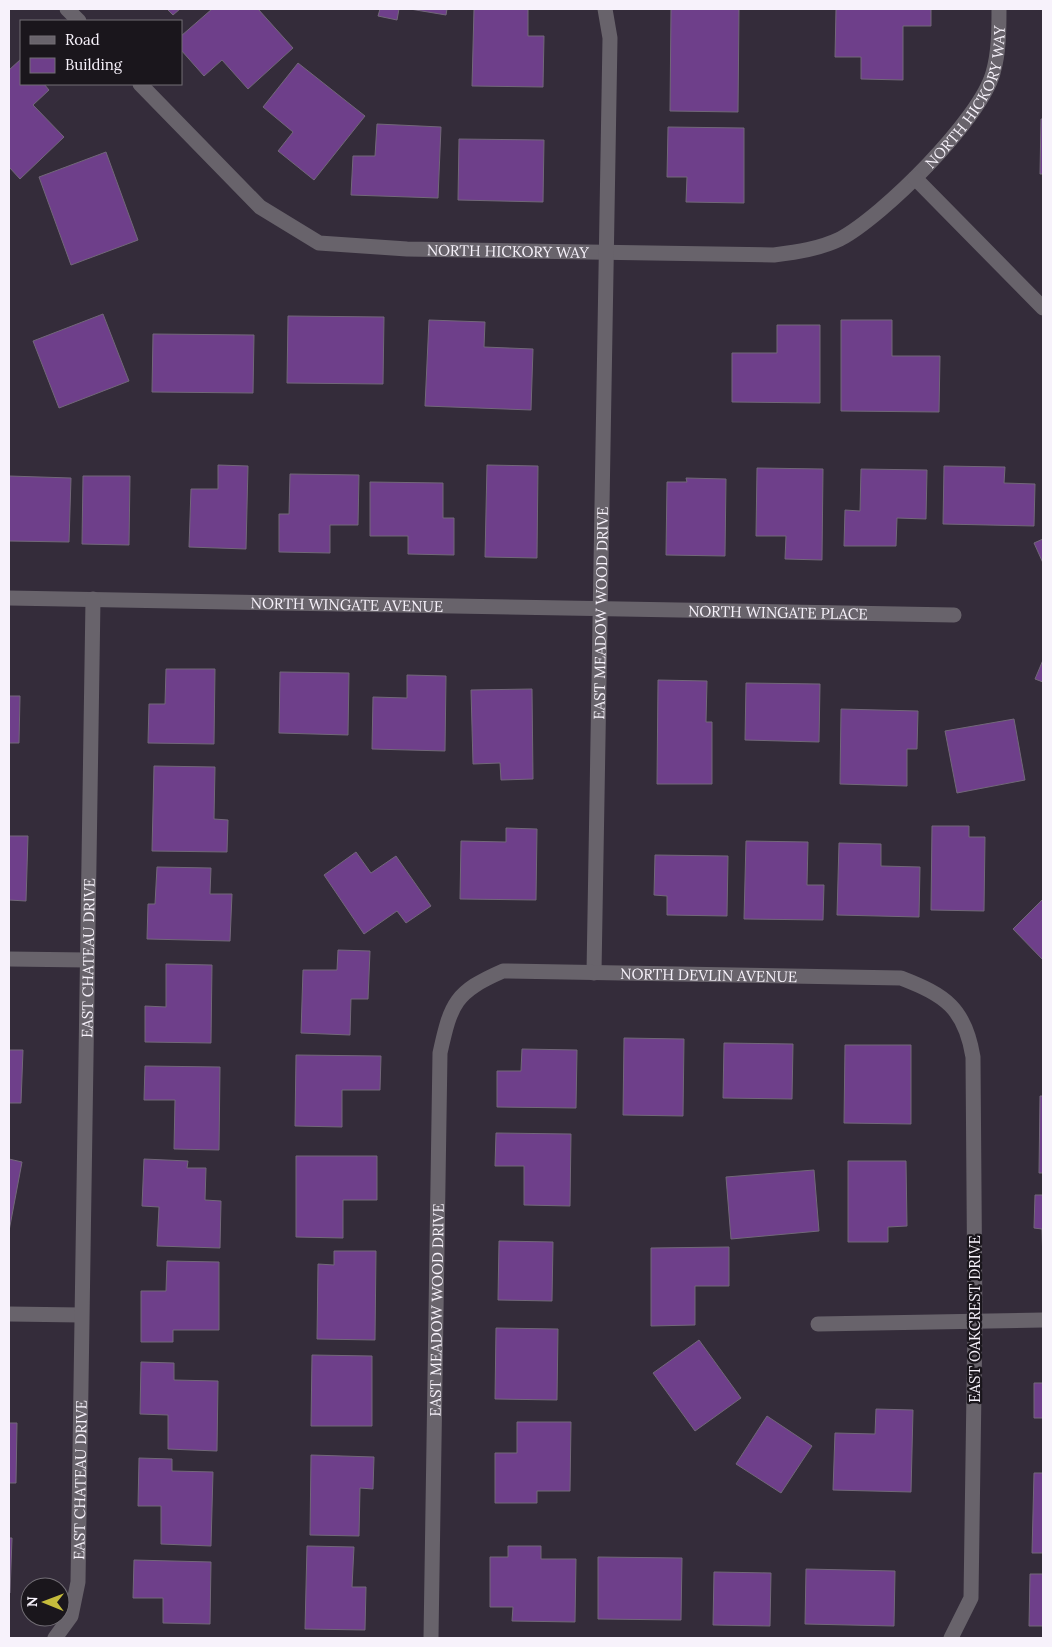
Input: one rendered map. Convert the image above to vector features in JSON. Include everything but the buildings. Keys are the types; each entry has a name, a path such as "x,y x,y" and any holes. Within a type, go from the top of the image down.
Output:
{"street":[{"path":"67,9 78,20"},
{"name":"EAST MEADOW WOOD DRIVE","path":"594,973 610,38 605,9"},
{"name":"NORTH HICKORY WAY","path":"141,85 260,207 319,243 407,250 774,255 808,251 840,238 869,218 915,178 978,105 993,74 998,39 999,9"},
{"name":"NORTH HICKORY WAY","path":"915,178 1043,308"},
{"path":"9,598 93,599"},
{"name":"NORTH WINGATE AVENUE","path":"93,599 601,608"},
{"name":"EAST CHATEAU DRIVE","path":"56,1638 71,1616 78,1582 93,599"},
{"name":"NORTH WINGATE PLACE","path":"601,608 954,615"},
{"path":"9,958 87,960"},
{"name":"NORTH DEVLIN AVENUE","path":"467,989 504,971 901,978 931,990 948,1001"},
{"name":"EAST MEADOW WOOD DRIVE","path":"432,1638 440,1053 447,1018 456,1002 467,989"},
{"name":"EAST OAKCREST DRIVE","path":"948,1001 965,1026 973,1057 974,1320 971,1598 951,1638"},
{"path":"9,1314 81,1315"},
{"path":"818,1324 1043,1320"}]}
